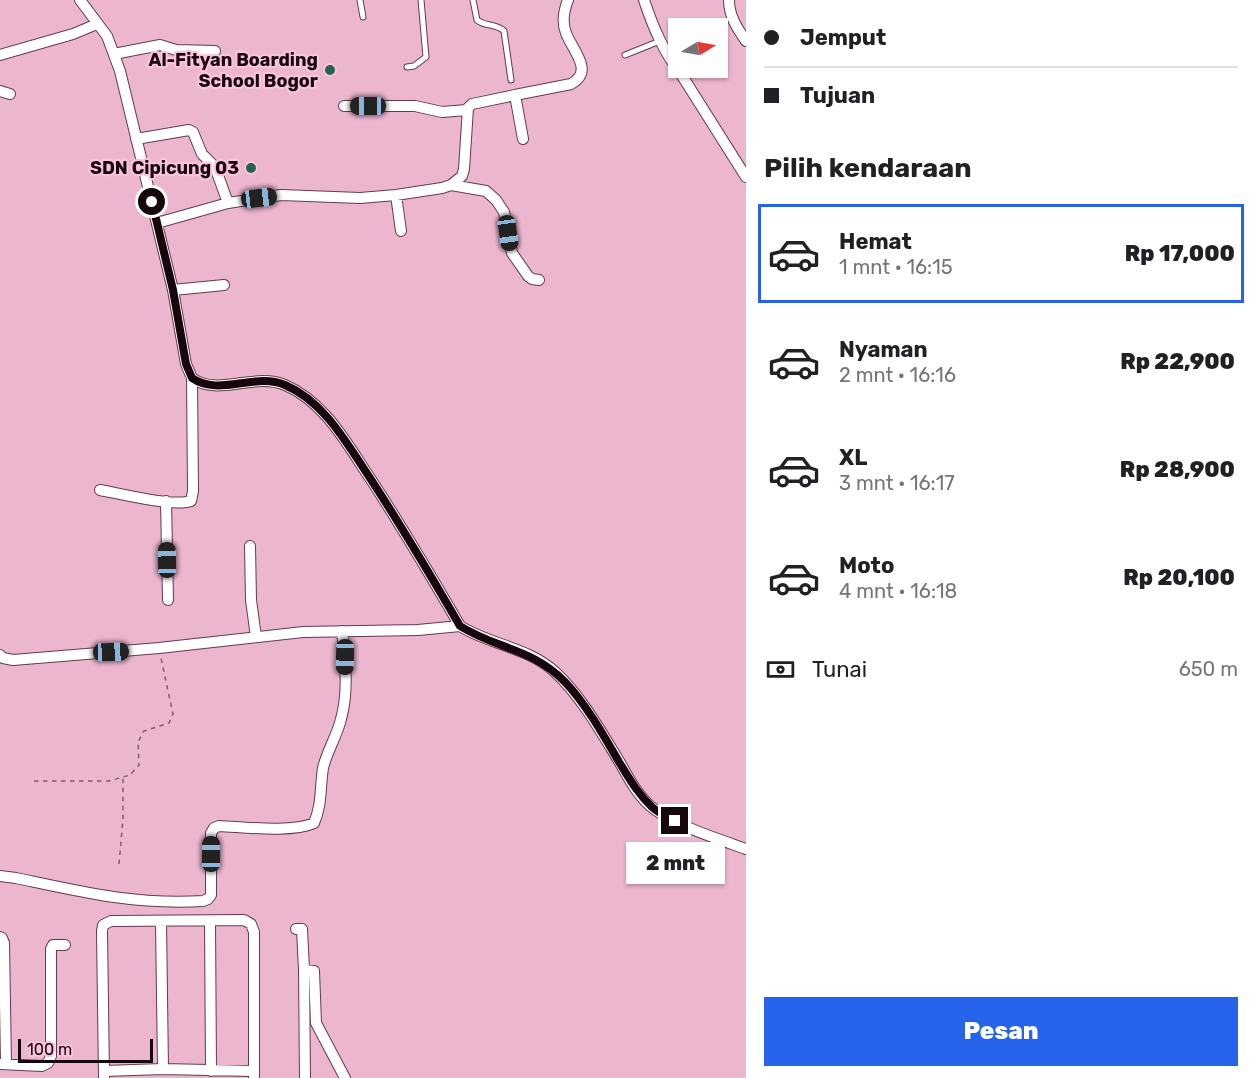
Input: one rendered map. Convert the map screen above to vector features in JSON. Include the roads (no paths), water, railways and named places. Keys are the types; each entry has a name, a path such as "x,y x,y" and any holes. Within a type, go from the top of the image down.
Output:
{"street":[{"path":"80,0 106,36 120,71 173,290 186,364 192,378 193,498 191,501 186,503 166,501 100,490"},
{"path":"452,185 462,176 464,169 468,106 571,84 578,80 581,65 578,54 565,32 565,8 568,0"},
{"path":"644,0 660,41 746,177"},
{"path":"729,0 734,23 746,40"},
{"path":"0,55 73,34 97,24"},
{"path":"114,54 160,45 176,50 215,51"},
{"path":"515,95 523,139"},
{"path":"344,106 415,106 442,112 468,110"},
{"path":"136,140 189,130 193,132 202,154 215,167 228,203"},
{"path":"157,223 228,203 281,195 360,198 396,195 452,185 486,192 496,200 506,219 512,253 528,276 539,280"},
{"path":"396,195 401,231"},
{"path":"173,290 224,285"},
{"path":"192,378 208,386 254,380 271,381 297,391 314,405 327,417 340,435 409,537 460,626 470,633 526,654 553,670 578,698 633,786 653,808 688,827 746,849"},
{"path":"166,501 168,600"},
{"path":"250,546 251,600 256,637"},
{"path":"0,655 3,658 14,660 159,648 303,632 418,630 460,626"},
{"path":"0,876 131,900 161,902 208,899 211,894 211,833 214,828 219,826 272,828 308,826 314,823 321,801 326,757 341,718 344,698 345,657 342,631"},
{"path":"244,920 251,924 254,932 254,1074 163,1069 104,1075 103,925 111,921 210,921 244,920"},
{"path":"161,921 163,1069"},
{"path":"210,921 211,1071"},
{"path":"296,929 302,928 305,1078"},
{"path":"0,937 4,943 3,1064 42,1066 48,1063 51,1056 51,949 53,945 65,945"},
{"path":"304,969 315,973 316,1023 345,1078"},
{"path":"305,1023 316,1023"}],"lane":[{"path":"360,0 363,17"},
{"path":"407,68 426,57 421,0"},
{"path":"473,0 477,20 482,24 500,26 504,31 507,38 511,80"},
{"path":"625,55 660,41"}],"place":[{"name":"Al-Fityan Boarding School Bogor","path":"330,70"},
{"name":"SDN Cipicung 03","path":"251,168"}]}
